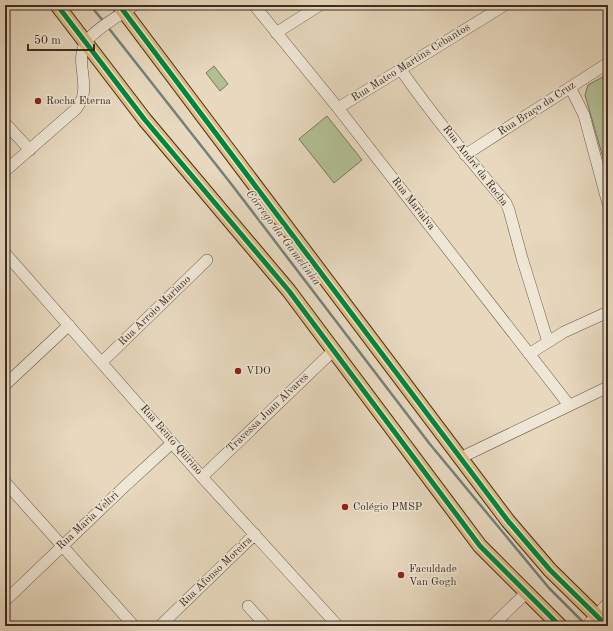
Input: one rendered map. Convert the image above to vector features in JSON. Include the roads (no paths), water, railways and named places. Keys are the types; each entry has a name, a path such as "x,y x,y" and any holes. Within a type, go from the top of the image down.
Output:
{"main road":[{"path":"57,5 145,120 289,292 480,546 560,626"},
{"path":"125,7 508,521 591,621 607,626"},
{"path":"544,611 549,626"}],"street":[{"name":"Rua Marialva","path":"254,5 276,34 338,108 569,405"},
{"path":"276,34 320,5"},
{"name":"Rua Mateo Martins Cebantos","path":"338,108 505,5"},
{"path":"5,171 73,112 81,103 83,95 81,62 82,51 86,42 92,35 111,22 125,7"},
{"name":"Rua Braço da Cruz","path":"466,155 608,63"},
{"name":"Rua André da Rocha","path":"401,70 414,89 466,155 506,203 548,342"},
{"path":"570,87 584,114 608,204"},
{"path":"5,123 30,150"},
{"name":"Rua Bento Quirino","path":"5,253 202,477 255,534 331,624"},
{"name":"Rua Arroio Mariano","path":"102,362 207,260"},
{"path":"529,354 564,332 608,312"},
{"path":"5,385 69,325"},
{"name":"Travessa Juan Alvares","path":"202,477 334,350"},
{"path":"460,458 608,387"},
{"name":"Rua Maria Veltri","path":"5,601 172,443"},
{"path":"5,482 134,626"},
{"name":"Rua Afonso Moreira","path":"160,626 255,534"},
{"path":"492,626 526,593"},
{"path":"591,621 608,603"},
{"path":"248,606 266,626"}],"waterway":[{"name":"Córrego da Gamelinha","path":"90,5 104,22"},
{"name":"Córrego da Gamelinha","path":"107,26 232,185 429,443 549,588 584,623"}],"place":[{"name":"Rocha Eterna","path":"38,101"},
{"name":"VDO","path":"238,371"},
{"name":"Colégio PMSP","path":"345,507"},
{"name":"Faculdade Van Gogh","path":"401,575"}]}
